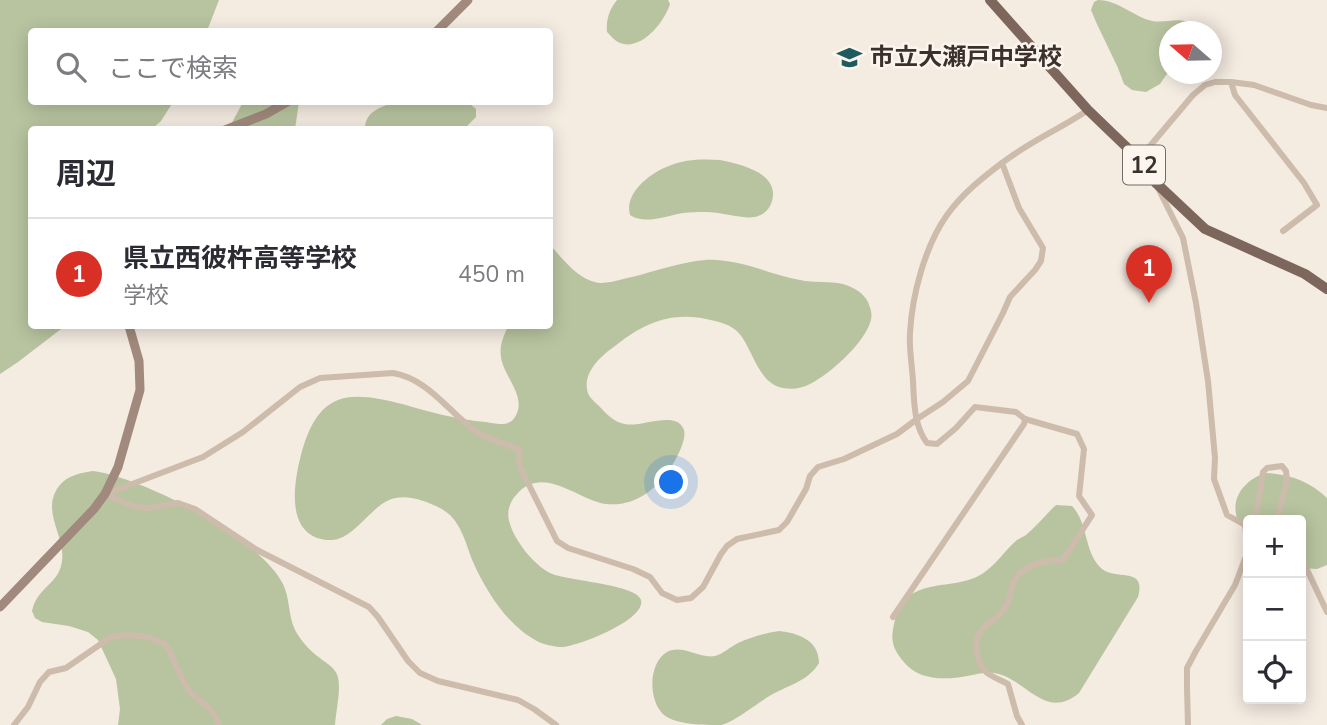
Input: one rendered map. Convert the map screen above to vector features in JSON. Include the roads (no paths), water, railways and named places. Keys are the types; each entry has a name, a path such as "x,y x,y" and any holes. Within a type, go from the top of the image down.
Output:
{"main road":[{"name":"12","path":"990,0 1088,110 1139,159 1156,183 1206,229 1305,274 1327,289"}],"street":[{"path":"440,28 468,0"},
{"path":"1139,159 1199,90 1215,82 1254,85 1327,108"},
{"path":"1231,82 1235,95 1304,183 1317,205 1283,231"},
{"path":"235,126 282,105"},
{"path":"1022,725 1008,684 985,672 977,656 976,643 979,632 997,618 1007,605 1016,575 1049,560 1063,560 1092,515 1079,496 1084,449 1077,434 1025,419 1016,412 975,407 937,444 927,443 920,434 917,419 910,335 913,305 932,243 947,215 973,186 1045,134 1088,110"},
{"path":"105,494 203,457 268,414 300,387 320,377 393,373 405,375 438,397 474,430 520,450 520,467 557,541 568,548 650,577 662,593 677,600 691,598 703,587 727,546 737,539 779,530 787,522 806,489 810,476 818,467 844,459 897,434 968,381 1010,297 1041,261 1042,248 1019,208 1002,163"},
{"path":"1156,183 1183,238 1186,251 1208,382 1215,458 1214,479 1227,515 1243,521"},
{"path":"0,607 94,509 105,494 118,467 139,390 139,361 130,329"},
{"path":"892,617 1025,419"},
{"path":"1256,515 1263,472 1267,468 1282,466 1286,471 1287,481 1278,515"},
{"path":"105,494 133,506 148,508 178,503 195,509 257,550 369,607 408,662 420,673 438,681 518,700 556,725"},
{"path":"1188,725 1188,668 1235,585 1243,563"},
{"path":"1306,568 1327,612"},
{"path":"14,725 49,672 66,668 111,637 128,635 147,637 164,643 185,685 212,711 219,725"}],"place":[{"name":"市立大瀬戸中学校","path":"850,57"},
{"name":"県立西彼杵高等学校","path":"1149,303"}]}
